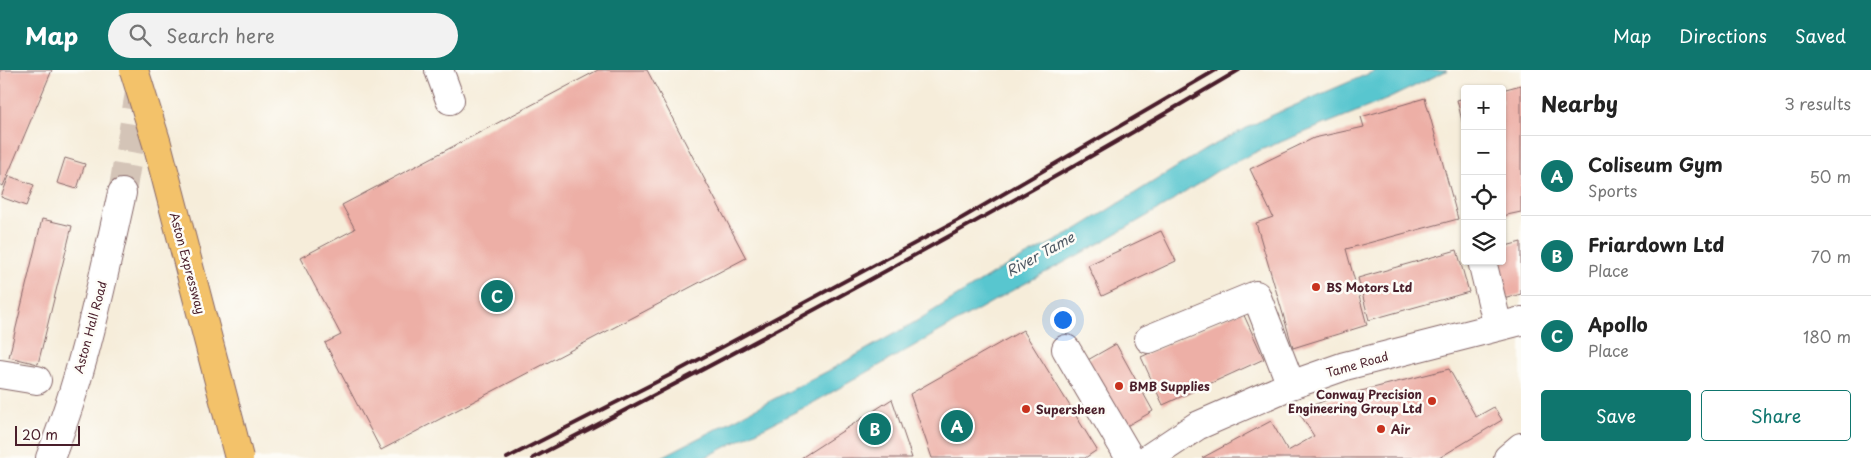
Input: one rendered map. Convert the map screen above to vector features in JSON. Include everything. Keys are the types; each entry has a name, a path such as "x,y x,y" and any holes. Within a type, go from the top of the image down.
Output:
{"highway":[{"name":"Aston Expressway","path":"134,70 157,144 238,458"}],"street":[{"path":"439,70 450,100"},
{"name":"Aston Hall Road","path":"50,458 64,425 95,311 122,193"},
{"path":"1484,265 1510,324"},
{"path":"1149,338 1256,295 1291,385"},
{"name":"Tame Road","path":"1149,458 1197,426 1291,385 1345,366 1510,324"},
{"path":"1066,349 1130,458"},
{"path":"0,374 37,380"},
{"path":"1508,458 1521,447"}],"water":[{"name":"River Tame","path":"1377,70 1448,70 1388,99 1258,151 1217,171 1166,205 1100,243 811,404 704,458 660,458 830,370 915,322 999,270 1069,234 1206,149 1268,117"}],"building":[{"path":"0,70 52,70 3,186 0,184"},
{"path":"598,70 647,70 746,258 381,450 325,343 341,335 300,258 355,229 342,205"},
{"path":"1521,85 1521,212 1506,215 1506,130 1506,89"},
{"path":"1425,98 1458,219 1346,249 1367,325 1293,348 1256,223 1273,217 1250,169 1314,138 1364,127 1361,117"},
{"path":"1461,99 1461,117 1457,100"},
{"path":"65,158 85,164 77,189 57,183"},
{"path":"9,176 34,185 26,206 1,197"},
{"path":"42,219 72,226 38,364 9,357"},
{"path":"1161,231 1176,261 1102,296 1088,265"},
{"path":"1521,242 1521,294 1500,300 1491,265 1506,265 1506,246"},
{"path":"1457,250 1469,292 1369,320 1358,278"},
{"path":"1242,311 1264,359 1163,405 1141,357"},
{"name":"Supersheen","path":"1023,330 1097,450 1085,458 932,458 910,394"},
{"name":"BMB Supplies","path":"1116,344 1153,411 1123,428 1086,361"},
{"path":"1449,369 1476,417 1494,407 1502,420 1439,458 1202,458 1271,421 1288,451 1314,436 1298,411 1329,399"},
{"path":"892,399 912,458 801,458"}],"tunnel":[{"path":"122,193 141,81"}],"railway":[{"path":"507,458 670,375 962,218 1216,70"},
{"path":"533,458 712,365 977,221 1239,70"}],"place":[{"name":"BS Motors Ltd","path":"1316,287"},
{"name":"Apollo","path":"497,296"},
{"name":"BMB Supplies","path":"1119,386"},
{"name":"Conway Precision Engineering Group Ltd","path":"1432,401"},
{"name":"Supersheen","path":"1026,409"},
{"name":"Coliseum Gym","path":"957,426"},
{"name":"Friardown Ltd","path":"875,429"},
{"name":"Air","path":"1381,429"}]}
